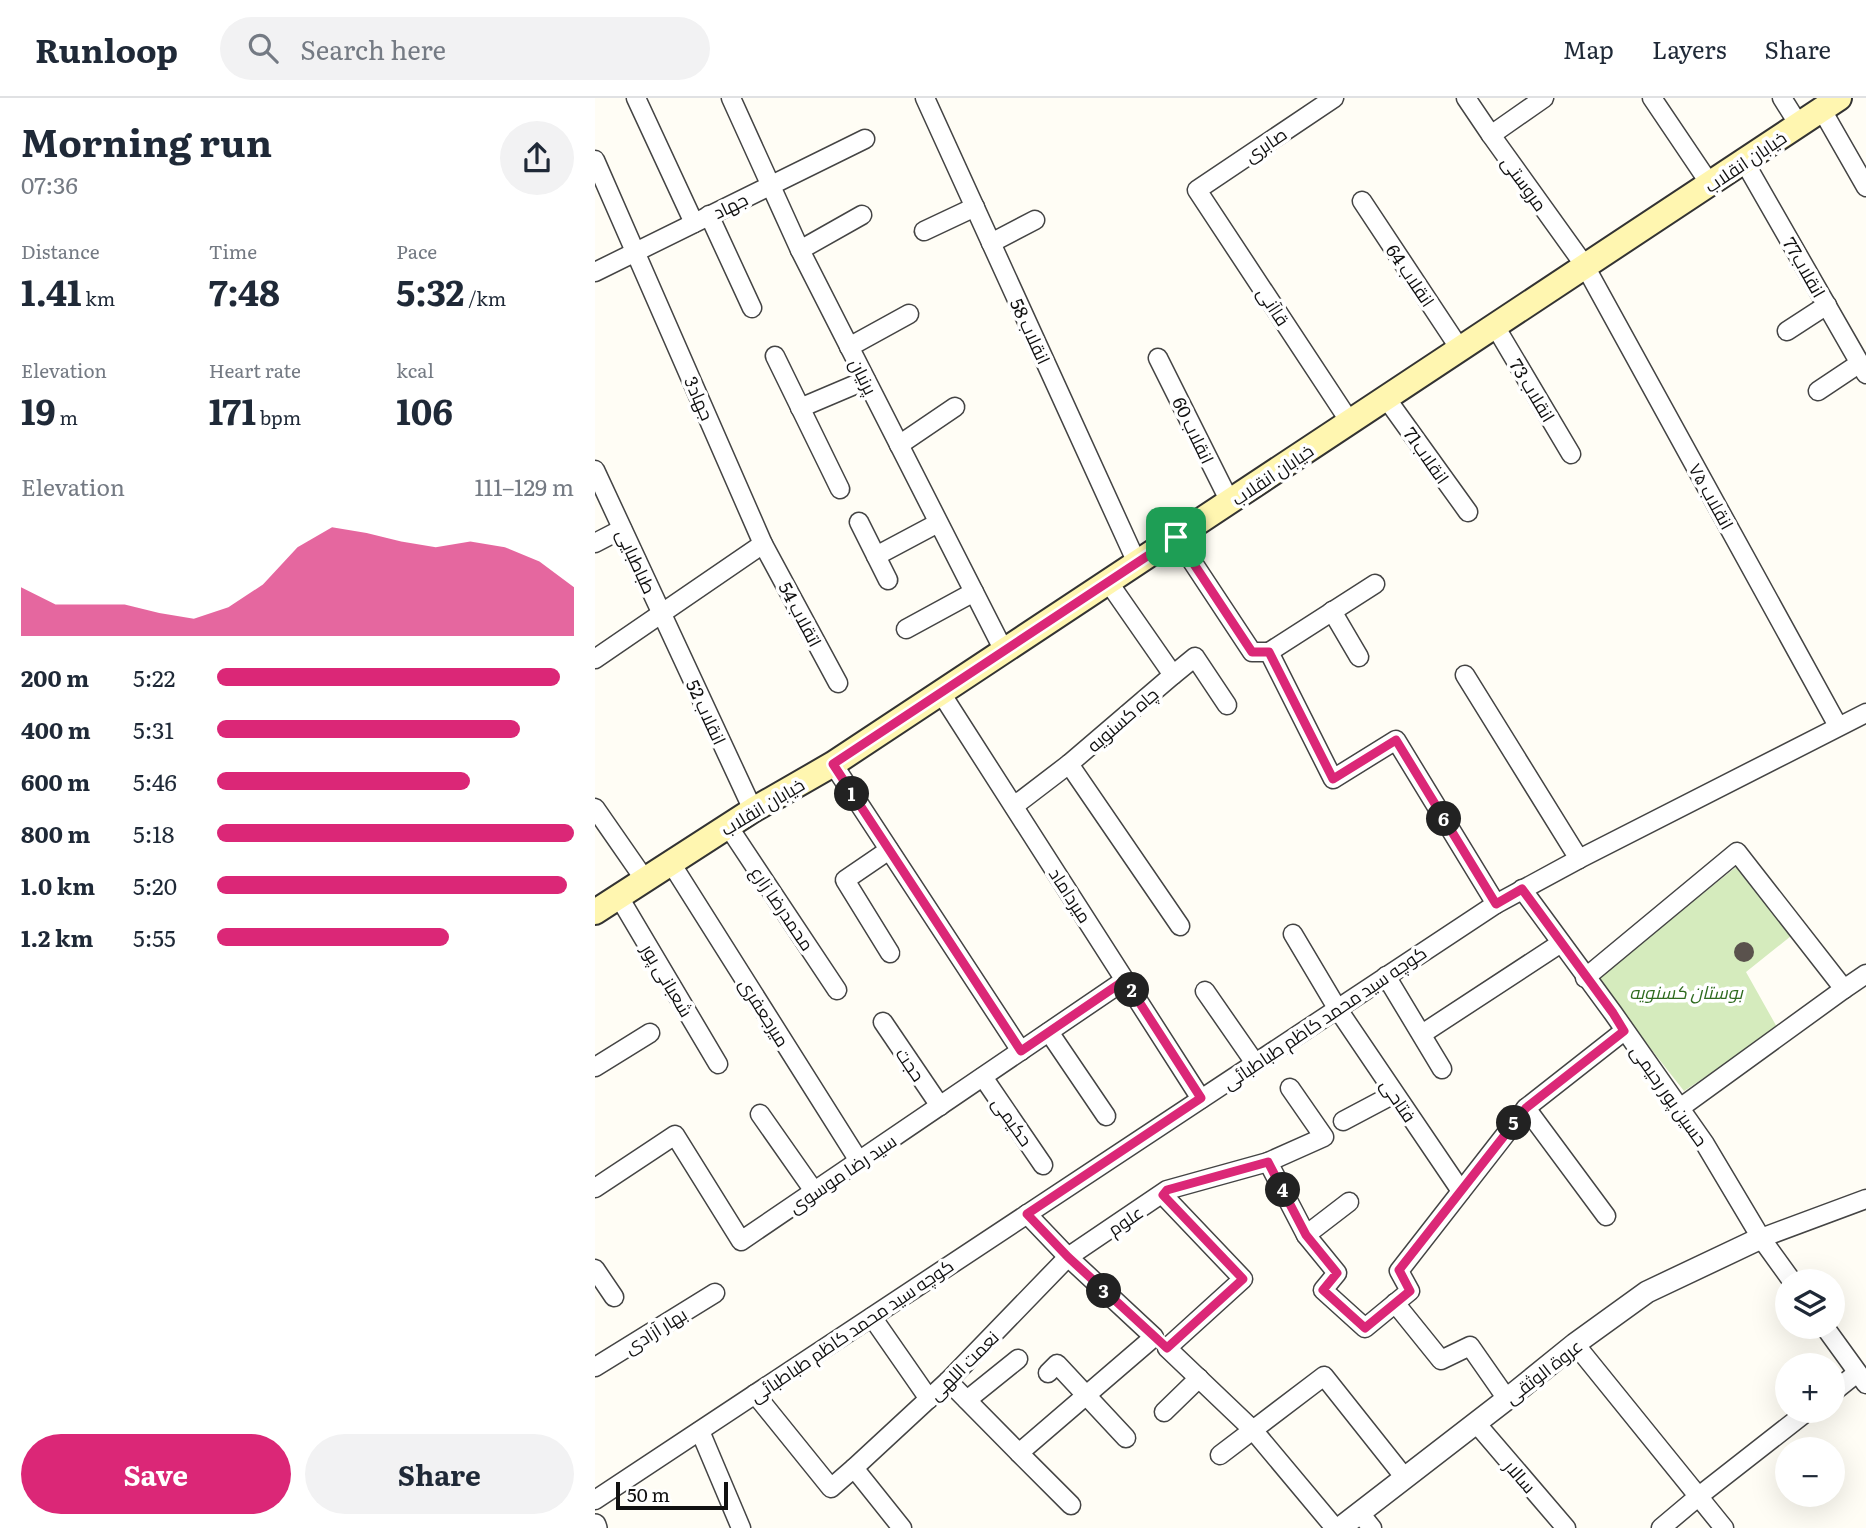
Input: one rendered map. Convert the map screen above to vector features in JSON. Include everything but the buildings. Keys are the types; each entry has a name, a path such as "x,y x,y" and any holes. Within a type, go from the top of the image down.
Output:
{"main road":[{"name":"خیابان انقلاب","path":"595,912 753,810 833,764 1830,104"}],"street":[{"path":"636,98 751,308"},
{"name":"انقلاب 58","path":"925,98 1137,563"},
{"name":"صابری","path":"1197,190 1334,98"},
{"name":"مروستی","path":"1466,98 1585,266"},
{"path":"1491,135 1545,98"},
{"path":"1652,98 1710,184"},
{"path":"1782,98 1799,125"},
{"name":"پرنیان","path":"737,101 770,186 800,250 1004,651"},
{"path":"1830,104 1866,187"},
{"name":"جهاد","path":"595,272 865,139"},
{"name":"جهاد3","path":"595,160 764,544"},
{"name":"انقلاب77","path":"1744,161 1863,368"},
{"name":"قاآنی","path":"1197,190 1350,422"},
{"name":"انقلاب 64","path":"1362,201 1461,349"},
{"path":"923,231 975,206"},
{"path":"800,250 862,215"},
{"path":"991,243 1035,220"},
{"name":"انقلاب ۷۵","path":"1585,266 1839,726"},
{"path":"1787,331 1826,305"},
{"path":"849,347 909,313"},
{"name":"انقلاب 73","path":"1495,326 1571,454"},
{"path":"775,356 840,489"},
{"name":"انقلاب 60","path":"1158,358 1230,502"},
{"path":"1818,391 1863,368"},
{"path":"800,408 866,380"},
{"name":"انقلاب71","path":"1386,398 1468,512"},
{"path":"899,445 955,407"},
{"name":"طباطبایی","path":"595,470 662,613"},
{"path":"859,522 888,580"},
{"path":"876,556 938,523"},
{"path":"595,543 622,529"},
{"path":"1176,537 1252,652 1269,652 1375,584"},
{"path":"595,659 764,544"},
{"name":"اتقلاب 54","path":"764,544 838,683"},
{"name":"چاه کسنویه","path":"1014,806 1069,764 1173,675 1109,583"},
{"path":"906,629 974,593"},
{"path":"1332,611 1359,657"},
{"name":"انقلاب 52","path":"662,613 753,810"},
{"path":"1269,652 1333,779 1396,740 1496,904"},
{"path":"1173,675 1195,657 1227,705"},
{"path":"1465,675 1579,859"},
{"name":"میرداماد","path":"941,692 1201,1098"},
{"name":"کوچه سید محمد کاظم طباطبائی","path":"595,1500 1496,904 1839,726 1864,720"},
{"path":"833,764 1021,1051"},
{"path":"1069,764 1180,926"},
{"path":"595,808 645,880"},
{"name":"محمدرضا زارع","path":"728,826 837,990"},
{"path":"889,850 845,880 890,953"},
{"path":"1585,978 1737,852 1844,989"},
{"name":"میرجعفری","path":"671,863 859,1161"},
{"name":"حسین پور رحیمی","path":"1522,889 1705,1144 1761,1238 1783,1269"},
{"name":"شعبانی پور","path":"619,897 718,1063"},
{"name":"فتاحی","path":"1293,934 1337,1008 1461,1191"},
{"path":"1422,1034 1561,943"},
{"path":"1679,1108 1866,974"},
{"path":"1387,976 1442,1069"},
{"name":"سید رضا موسوی","path":"595,1188 675,1135 741,1241 1125,980"},
{"path":"1205,991 1255,1063"},
{"name":"حجت","path":"883,1022 940,1106"},
{"path":"1268,1162 1306,1235 1337,1273 1323,1290 1365,1328 1410,1291 1399,1270 1526,1108 1624,1031"},
{"path":"1049,1032 1106,1116"},
{"path":"595,1067 650,1033"},
{"name":"حکیمی","path":"983,1077 1043,1165"},
{"name":"علوم","path":"1068,1257 1167,1190 1268,1162 1324,1137 1290,1088"},
{"path":"1343,1121 1394,1094"},
{"path":"1526,1108 1606,1216"},
{"path":"760,1114 814,1191"},
{"path":"1019,1453 1087,1395 1243,1279 1163,1195"},
{"path":"1761,1238 1866,1199"},
{"path":"1306,1235 1349,1202"},
{"path":"1027,1214 1068,1257 1253,1430 1338,1528"},
{"name":"عروة الوثقی","path":"1338,1528 1366,1520 1405,1478 1575,1344 1647,1292 1761,1238"},
{"name":"نعمت اللهی","path":"755,1394 831,1488 949,1381 1068,1257"},
{"path":"595,1269 614,1297"},
{"name":"بهار آزادی","path":"595,1367 715,1293"},
{"path":"1395,1303 1441,1360 1470,1346 1507,1399"},
{"path":"872,1317 929,1399"},
{"path":"1833,1339 1862,1379 1845,1387"},
{"path":"1575,1344 1724,1528"},
{"path":"967,1400 1018,1359"},
{"path":"1048,1373 1057,1364 1126,1438"},
{"path":"1220,1455 1324,1376 1405,1478"},
{"path":"1164,1412 1199,1378"},
{"path":"949,1381 1071,1505"},
{"name":"سالار","path":"1476,1423 1566,1528"},
{"path":"1661,1528 1792,1423"},
{"path":"700,1431 741,1528"},
{"path":"854,1468 902,1528"}],"green space":[{"name":"بوستان کسنویه","path":"1736,867 1791,936 1746,972 1778,1029 1684,1091 1596,979"}],"route":[{"path":"1176,537 1252,652 1269,652 1333,779 1396,740 1496,904 1522,889 1624,1031 1526,1108 1399,1270 1410,1291 1365,1328 1323,1290 1337,1273 1306,1235 1268,1162 1167,1190 1163,1195 1243,1279 1167,1348 1068,1257 1027,1214 1201,1098 1125,980 1021,1051 833,764 1176,537"}]}
